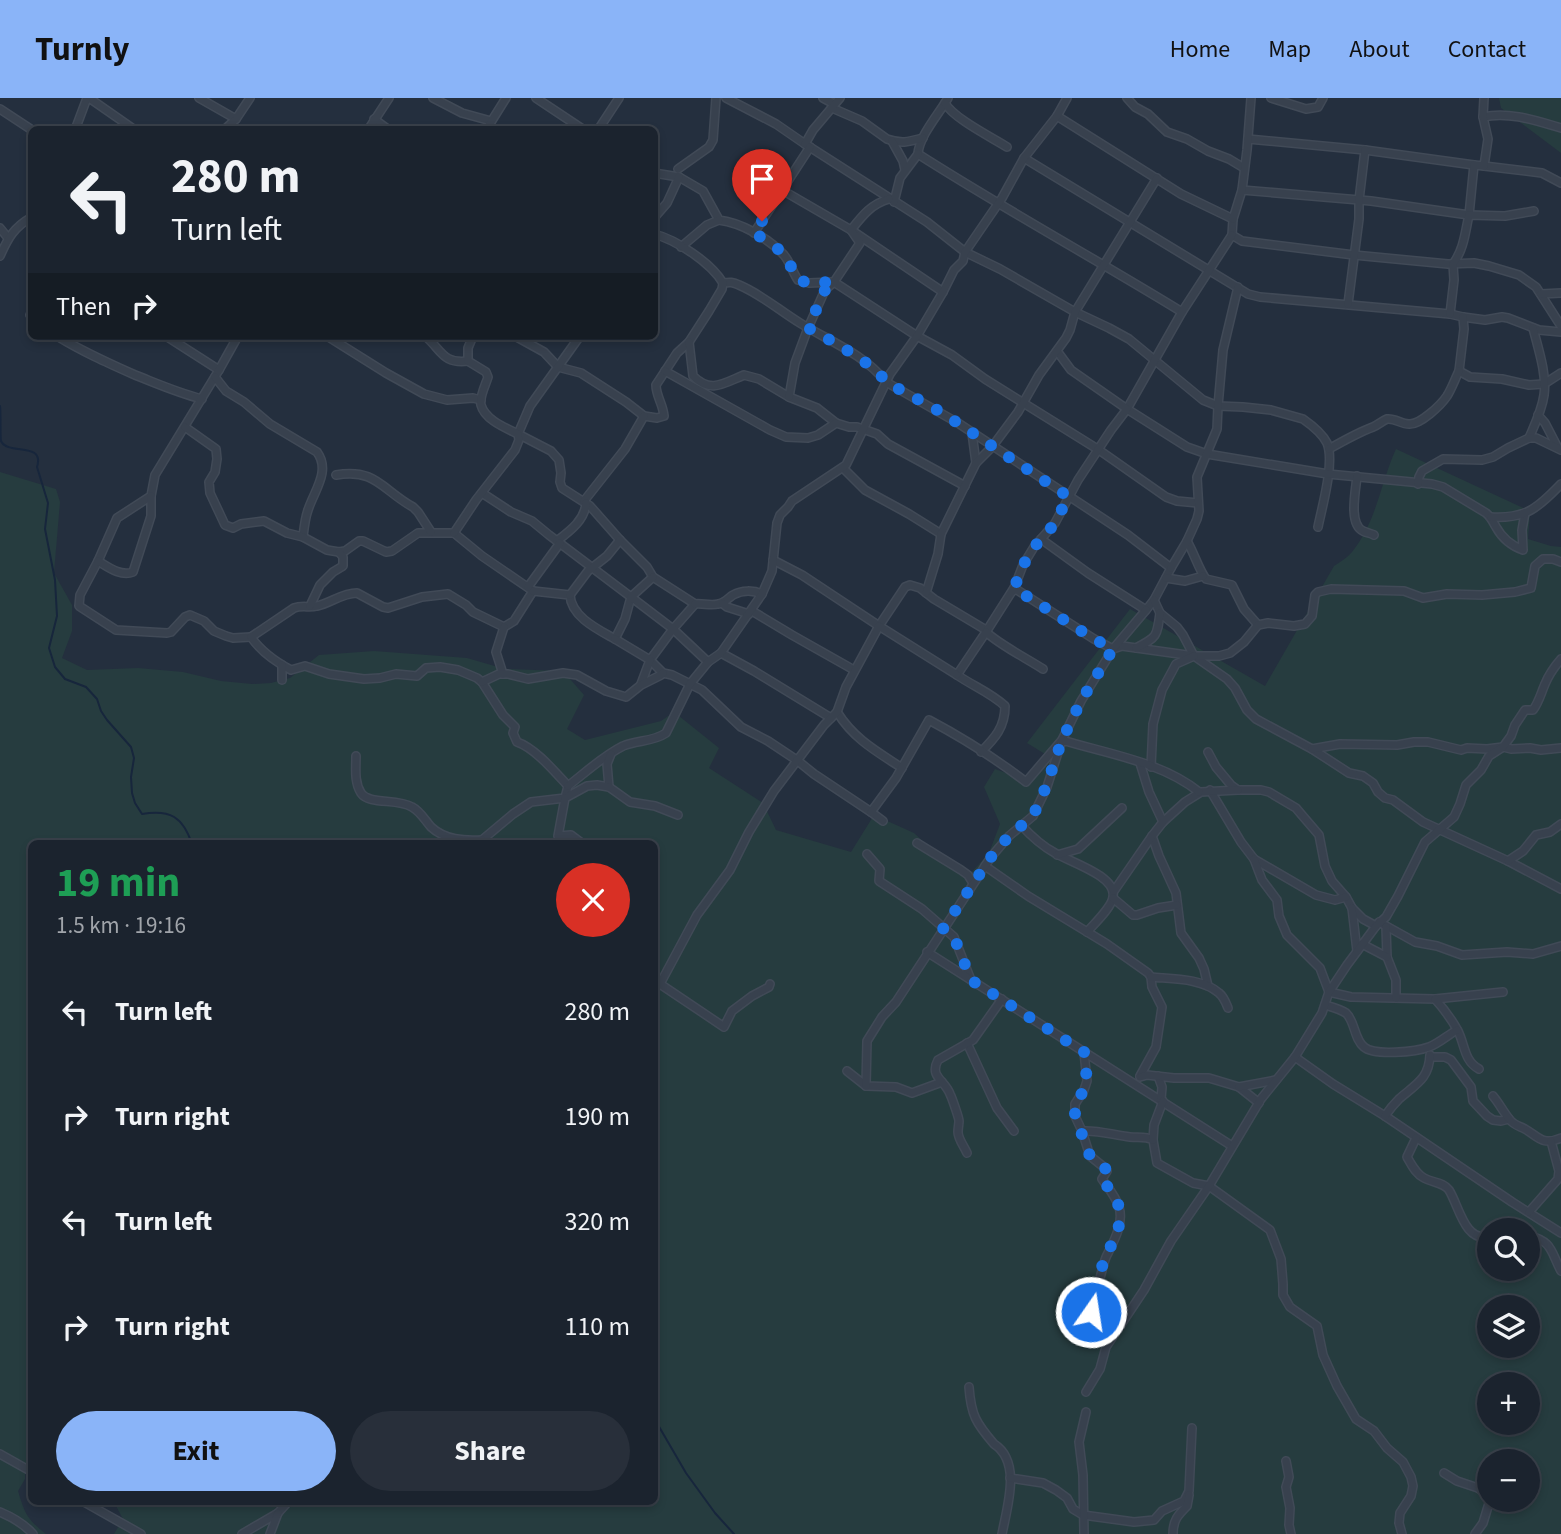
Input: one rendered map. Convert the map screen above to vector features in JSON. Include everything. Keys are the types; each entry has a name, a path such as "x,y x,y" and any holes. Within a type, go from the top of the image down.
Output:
{"street":[{"path":"77,126 88,98 129,126"},
{"path":"199,98 236,120"},
{"path":"229,126 250,98"},
{"path":"433,98 462,113 491,121"},
{"path":"488,126 506,98"},
{"path":"536,98 578,126"},
{"path":"601,126 619,98"},
{"path":"658,213 667,203 678,173 709,147 713,140 716,98"},
{"path":"726,98 776,124 927,222 965,253 1122,335 1203,400 1218,405 1271,410 1303,419 1323,436 1329,449 1328,474 1318,527"},
{"path":"823,98 835,103 891,141 901,144 923,138"},
{"path":"557,840 568,786 596,763 623,747 659,738 666,733 690,684 708,662 721,653 750,612 772,571 780,515 792,500 844,468 890,374 917,336 954,270 963,261 965,253 1024,158 1057,116 1067,98"},
{"path":"1127,98 1167,132 1187,139 1244,168"},
{"path":"957,675 1014,588 1027,557 1055,523 1078,480 1127,409 1181,312 1232,235 1233,219 1241,190 1251,98"},
{"path":"1271,98 1306,108 1318,107 1323,98"},
{"path":"1484,166 1488,139 1483,117 1485,98"},
{"path":"370,126 387,99"},
{"path":"891,201 900,178 918,154 923,138 947,100"},
{"path":"947,100 949,110 960,119 1007,147"},
{"path":"754,233 782,190 813,130 835,103"},
{"path":"0,109 28,127"},
{"path":"1057,116 1181,194 1233,219"},
{"path":"1483,117 1522,117 1561,128"},
{"path":"374,120 383,126"},
{"path":"1248,139 1364,150 1542,173 1561,183"},
{"path":"891,141 905,170"},
{"path":"1348,304 1359,219 1364,150"},
{"path":"918,154 1181,312"},
{"path":"1024,158 1253,296 1450,314 1485,320 1502,317 1533,328 1561,332"},
{"path":"1450,314 1453,264 1465,242 1474,166"},
{"path":"658,173 678,173 703,191 719,220"},
{"path":"926,593 941,534 976,463 992,447 1018,412 1039,375 1057,351 1070,330 1075,312 1157,178"},
{"path":"782,190 851,230 943,292"},
{"path":"1241,190 1359,200 1469,215 1505,216 1534,211"},
{"path":"851,230 867,211 879,202 891,201"},
{"path":"0,256 8,238 28,220"},
{"path":"681,247 707,225 719,220 731,222 754,233 786,257 798,280 809,283 834,282 1099,450 1166,497 1198,503"},
{"path":"0,228 8,238"},
{"path":"789,397 795,363 825,290 834,282 860,243 851,230"},
{"path":"522,340 544,352 558,367 581,373 644,416 664,416 656,385 677,353 689,342 722,289 723,283 707,264 668,238 658,235"},
{"path":"1232,235 1242,241 1257,244 1453,264 1474,263 1519,275 1536,287 1561,326"},
{"path":"723,283 743,286 839,345 879,373 886,382 941,412 1138,542 1171,568"},
{"path":"866,1086 867,1041 882,1017 896,1002 985,866 1000,846 1033,816 1062,740 1081,701 1113,649 1154,600 1187,541 1197,519 1197,477 1217,429 1223,350 1237,287"},
{"path":"1541,294 1561,293"},
{"path":"1329,449 1387,419 1415,424 1442,403 1459,371 1464,329 1462,317"},
{"path":"1529,438 1544,392 1533,328"},
{"path":"63,340 80,351 164,388 202,399"},
{"path":"171,340 217,374 226,391 321,457 321,479 308,509 303,537"},
{"path":"98,561 113,570 128,574 133,572 150,516 155,475 236,340"},
{"path":"333,340 424,394 447,400 481,400"},
{"path":"429,340 450,360 468,361 486,372 488,376 481,400 482,408 492,420 551,451 559,460 562,488 585,502 647,567 653,577 695,604 723,604 737,593 753,591 762,594"},
{"path":"468,361 471,340"},
{"path":"454,533 515,450 518,434 530,406 577,340"},
{"path":"689,342 693,376 706,386 719,386 744,375 759,380 789,397 817,408 836,423 877,434 898,450 965,486"},
{"path":"1057,351 1071,370 1127,409 1187,447 1207,454 1328,474 1443,487 1481,509 1491,517 1510,544 1523,550 1525,513"},
{"path":"665,371 786,437 814,436 836,423"},
{"path":"1459,371 1470,377 1502,379 1528,385 1544,384 1560,376"},
{"path":"1538,415 1560,449"},
{"path":"503,674 496,652 504,627 514,621 559,542 586,511 585,502 625,450 644,416"},
{"path":"185,427 216,449 215,472 209,482 210,493 225,525 233,528 241,524 264,521 327,550 339,552 359,541 368,542 386,552 392,551 418,533 454,533 530,589 570,595"},
{"path":"972,433 976,463"},
{"path":"1418,484 1422,471 1443,459 1482,460 1529,438 1536,438 1560,449"},
{"path":"844,468 865,490 941,534"},
{"path":"336,475 353,473 370,476 413,507 431,532"},
{"path":"1357,476 1353,510 1355,520 1364,532 1374,535"},
{"path":"1491,517 1508,518 1525,513 1545,500 1561,484"},
{"path":"482,493 511,512 532,520 673,629 708,662"},
{"path":"151,496 117,518 80,595 79,606 116,629 167,633 190,615 226,636 251,637 294,608 316,607 352,593 388,608 422,597 448,594 466,604 473,612 504,627"},
{"path":"1041,539 1146,610"},
{"path":"620,540 570,595 570,601 584,620 650,660 663,673 702,690 741,727 768,741 883,821"},
{"path":"1187,541 1203,576 1232,585 1244,609 1258,625"},
{"path":"310,606 320,585 343,566 343,557 339,552"},
{"path":"1014,588 1113,649 1122,646 1194,656 1219,656 1230,653 1244,642 1258,625 1268,622 1294,626 1304,624 1312,616 1318,592 1331,589 1404,591 1417,597 1515,592 1531,588 1537,563 1544,559 1561,562"},
{"path":"773,560 802,575 1006,706 1001,729 981,752"},
{"path":"1166,578 1185,581 1203,576"},
{"path":"615,639 625,619 631,597 653,577"},
{"path":"770,984 732,1011 724,1027 660,984 697,915 730,870 774,791 834,715 854,670 907,585 920,588 986,631 993,639 1043,669"},
{"path":"1154,600 1160,613 1177,626 1194,656 1236,688 1247,710 1256,719 1349,773 1363,776 1373,783 1385,798 1393,800 1423,822 1561,889"},
{"path":"641,685 650,660 695,604"},
{"path":"723,604 750,612 854,670"},
{"path":"1135,648 1155,638 1160,613"},
{"path":"251,637 291,670 305,666 341,677 373,680 396,674 417,676 426,668 458,670 482,682 503,715 515,727 513,733 517,742 524,744 568,786"},
{"path":"721,653 834,715 874,750 902,768"},
{"path":"1151,766 1153,724 1162,690 1176,664 1194,656"},
{"path":"1086,1392 1100,1369 1106,1347 1144,1290 1171,1241 1209,1186 1259,1103 1295,1057 1322,1013 1329,992 1359,948 1386,917 1425,842 1454,817 1461,804 1465,785 1481,770 1489,756 1503,747 1525,710 1533,710 1545,683 1561,659"},
{"path":"282,665 282,680"},
{"path":"482,682 503,674 528,679 563,673 626,697 663,673"},
{"path":"871,811 902,768 929,720 955,734 1026,782 1062,740"},
{"path":"1062,740 1151,766 1179,778 1199,792"},
{"path":"1311,749 1340,744 1397,745 1415,742 1428,742 1461,750 1503,747 1541,750 1561,748"},
{"path":"1208,752 1222,775 1238,790"},
{"path":"609,787 607,764 611,754"},
{"path":"356,756 356,782 362,796 370,800 392,801 412,807 432,828 460,840"},
{"path":"1140,763 1149,792 1163,822"},
{"path":"484,840 531,802 565,798 587,786 609,787 630,802 655,806 678,816"},
{"path":"1210,790 1254,859 1262,880 1277,900 1279,916 1285,930 1320,968 1329,992"},
{"path":"1087,932 1152,836 1163,822 1190,798 1199,792 1210,790 1261,790 1296,808 1319,835 1332,881 1363,919 1394,930 1415,942 1462,954 1533,954 1561,946"},
{"path":"1057,855 1078,849 1122,808"},
{"path":"1508,862 1523,852 1536,835 1550,832 1561,824"},
{"path":"1021,825 1057,855 1106,879 1112,886 1114,895 1133,915 1177,905"},
{"path":"557,840 571,835 578,840"},
{"path":"1152,836 1176,893 1181,933 1201,962 1208,986"},
{"path":"917,843 968,875 973,883"},
{"path":"867,854 880,869 878,881 922,909 954,937 971,980"},
{"path":"1254,859 1316,895 1335,900 1346,897"},
{"path":"985,866 1145,969 1151,977 1152,987 1161,1007 1156,1047 1140,1076"},
{"path":"1352,908 1359,948"},
{"path":"1380,925 1387,957 1396,980 1396,998"},
{"path":"1359,948 1387,957"},
{"path":"928,952 1232,1146"},
{"path":"1151,977 1208,986 1220,993 1228,1008"},
{"path":"1329,992 1351,997 1435,999 1503,992"},
{"path":"967,1153 959,1138 958,1116 949,1090 935,1070 939,1060 973,1040 1002,999"},
{"path":"1435,999 1457,1030 1468,1061 1479,1069"},
{"path":"1325,1005 1348,1016 1359,1042 1369,1051 1403,1052 1429,1047 1457,1030"},
{"path":"967,1044 997,1108 1014,1131"},
{"path":"1385,1116 1397,1100 1415,1088 1426,1074 1430,1066 1429,1047"},
{"path":"1084,1052 1087,1081 1075,1104 1075,1116 1090,1156 1107,1171 1102,1179 1111,1189 1120,1210 1117,1237 1105,1258 1093,1295 1091,1312 1096,1324"},
{"path":"1295,1057 1561,1233"},
{"path":"1430,1057 1451,1059 1471,1087 1473,1101 1487,1116 1493,1120 1509,1119"},
{"path":"847,1071 866,1086 896,1087 912,1093 942,1082"},
{"path":"1129,1081 1147,1075 1174,1078 1209,1077 1239,1087 1259,1103"},
{"path":"1158,1076 1162,1087 1162,1100 1154,1125 1153,1140 1157,1163 1193,1183 1209,1186 1270,1230 1281,1259 1283,1295 1290,1307 1317,1326 1322,1355 1356,1419 1374,1431 1387,1448 1404,1462 1411,1476 1411,1496 1400,1513 1402,1534"},
{"path":"1239,1087 1277,1080"},
{"path":"1493,1096 1509,1119 1538,1139 1551,1141 1561,1138"},
{"path":"1082,1132 1106,1132 1153,1140"},
{"path":"1416,1138 1407,1157 1413,1169 1425,1179 1448,1188 1469,1230 1477,1237"},
{"path":"1528,1212 1558,1179 1559,1171 1551,1141"},
{"path":"1540,1239 1547,1243 1561,1271"},
{"path":"969,1387 974,1417 979,1427 998,1445 1008,1461 1012,1487 1002,1534"},
{"path":"1084,1534 1083,1475 1079,1442 1086,1412"},
{"path":"1173,1534 1173,1522 1187,1506 1192,1428"},
{"path":"0,1454 28,1470"},
{"path":"1286,1461 1291,1534"},
{"path":"1444,1473 1477,1488"},
{"path":"1010,1478 1049,1486 1067,1498 1073,1508 1083,1515 1133,1522 1154,1520 1162,1511 1184,1501 1189,1491"},
{"path":"89,1505 141,1534"},
{"path":"242,1534 278,1513 285,1505"},
{"path":"0,1512 21,1523 33,1534"},
{"path":"1475,1534 1483,1523 1486,1512"},
{"path":"270,1534 278,1513"}],"green space":[{"path":"1499,98 1561,98 1561,153 1501,108"},
{"path":"1396,449 1530,511 1528,539 1561,547 1561,1534 114,1534 123,1519 116,1505 658,1505 658,840 28,840 28,1472 18,1491 28,1516 46,1534 0,1534 0,472 56,489 60,502 54,573 72,605 72,631 62,658 87,670 138,668 183,672 221,681 271,683 290,678 319,655 374,651 467,658 505,669 563,671 584,695 567,729 585,740 661,721 674,712 719,748 709,768 763,803 776,830 851,852 874,815 914,833 970,874 989,853 1000,824 984,787 995,769 1028,781 1045,754 1027,743 1130,609 1265,686 1334,566 1350,554 1367,528"}],"waterway":[{"path":"0,406 1,441 11,448 36,454 37,467 48,503 45,529 55,580 57,616 49,648 55,667 65,679 86,687 97,699 107,720 131,747 134,758 132,793 142,814 160,813 174,817 180,821 190,840"},
{"path":"658,1425 686,1473 734,1534"}],"route":[{"path":"762,221 754,233 786,257 798,280 809,283 834,282 825,290 808,328 865,362 896,389 941,412 1069,497 1051,528 1027,557 1014,588 1113,649 1081,701 1062,740 1033,816 1009,836 991,857 943,929 954,937 971,980 1084,1052 1087,1081 1075,1104 1075,1116 1090,1156 1107,1171 1102,1179 1111,1189 1120,1210 1117,1237 1105,1258 1093,1295 1091,1312"}]}
